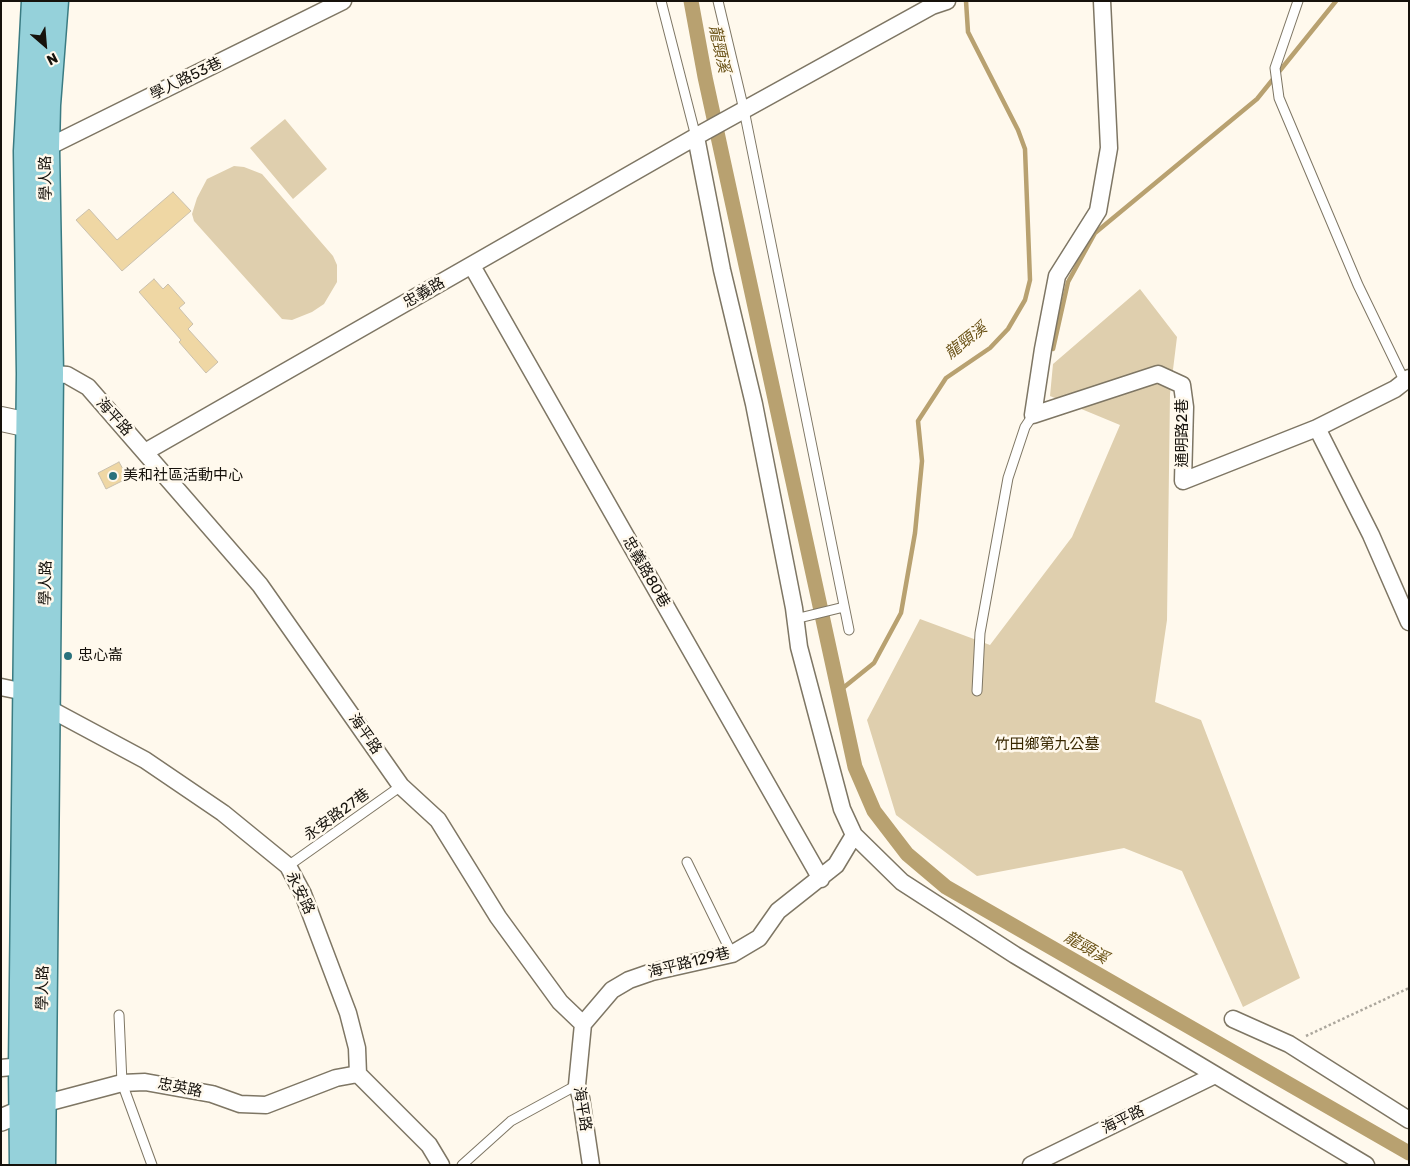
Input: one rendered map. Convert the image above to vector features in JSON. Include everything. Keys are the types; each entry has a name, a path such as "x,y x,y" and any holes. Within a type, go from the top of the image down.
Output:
{"main road":[{"name":"學人路","path":"35,1 40,373 38,425 13,690 12,1067 21,1112 42,1165"},
{"name":"學人路","path":"36,150 47,105 55,1"},
{"path":"1,419 38,425"},
{"name":"學人路","path":"24,1165 21,1112 48,708 38,425"}],"street":[{"name":"學人路53巷","path":"36,150 343,1"},
{"name":"忠義路","path":"145,452 700,135 932,6 947,1"},
{"path":"1033,415 1057,276 1098,211 1109,148 1102,1"},
{"path":"700,135 722,270 754,404 799,647 842,809 854,835 902,882 1016,954 1366,1165"},
{"name":"忠義路80巷","path":"472,266 821,879"},
{"name":"海平路","path":"40,373 67,375 88,388 260,585 401,786 438,820 498,918 560,1002 583,1024 577,1085 581,1098 591,1165"},
{"name":"通明路2巷","path":"1033,415 1158,374 1182,385 1185,407 1184,481 1317,428 1395,388 1406,379"},
{"path":"1317,428 1372,535 1409,622"},
{"name":"永安路","path":"13,690 145,760 223,813 288,866 303,894 348,1012 357,1048 358,1074"},
{"name":"海平路129巷","path":"583,1024 612,990 629,980 732,954 759,938 778,911 821,879 836,865 854,835"},
{"path":"1233,1019 1289,1044 1409,1120"},
{"path":"358,1074 429,1144 441,1165"},
{"name":"忠英路","path":"21,1112 122,1083 166,1084 212,1094 240,1104 266,1105 336,1078 358,1074"},
{"name":"海平路","path":"1032,1165 1215,1075"}],"lane":[{"path":"661,1 700,135"},
{"path":"718,1 849,630"},
{"path":"1298,1 1275,70 1279,98 1358,285 1406,379"},
{"path":"977,691 980,634 1008,478 1025,427 1033,415"},
{"path":"795,619 844,608"},
{"name":"永安路27巷","path":"288,866 401,786"},
{"path":"687,862 732,954"},
{"path":"119,1015 122,1083 152,1165"},
{"path":"462,1165 512,1121 577,1085"}],"path":[{"path":"1289,1044 1409,988"}],"green space":[{"path":"285,119 327,169 293,199 250,148"},
{"path":"234,166 244,167 262,174 333,256 337,265 337,282 324,304 312,312 292,320 282,319 194,221 192,214 197,198 207,179"},
{"name":"竹田鄉第九公墓","path":"1140,289 1177,337 1170,394 1167,620 1155,702 1201,720 1300,978 1243,1007 1182,871 1124,848 977,876 896,815 867,720 920,619 990,645 1072,537 1120,425 1050,396 1053,364"}],"building":[{"path":"173,192 191,211 122,271 76,220 89,209 117,240"},
{"path":"154,279 163,289 168,284 185,303 179,308 193,324 188,329 218,362 206,373 179,342 181,340 139,292"},
{"name":"美和社區活動中心","path":"119,462 128,478 106,489 98,473"}],"waterway":[{"name":"龍頸溪","path":"691,1 705,77 855,767 874,811 907,854 946,887 1409,1153"},
{"name":"龍頸溪","path":"838,692 874,663 901,613 915,533 922,461 918,421 946,378 990,348 1008,329 1025,300 1030,280 1025,149 1018,130 968,32 966,1"},
{"path":"1053,349 1068,282 1095,233 1257,99 1336,1"}],"place":[{"name":"美和社區活動中心","path":"113,476"},
{"name":"忠心崙","path":"68,656"}]}
